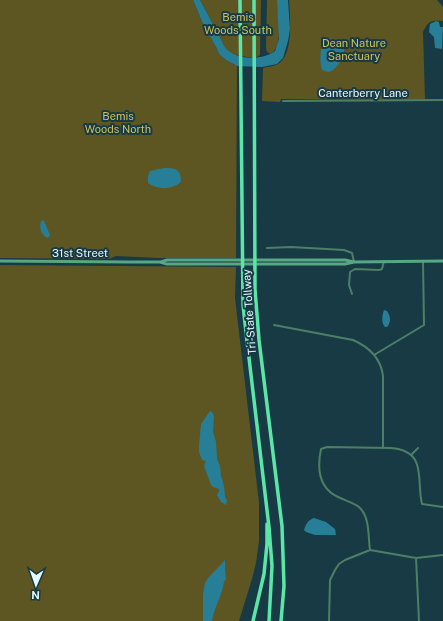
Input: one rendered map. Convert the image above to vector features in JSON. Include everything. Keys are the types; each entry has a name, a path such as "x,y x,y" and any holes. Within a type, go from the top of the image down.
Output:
{"highway":[{"name":"Tri-State Tollway","path":"240,0 244,305 246,341 266,501 272,566 269,621"},
{"name":"Tri-State Tollway","path":"254,0 256,297 259,340 282,526 284,566 282,621"},
{"path":"253,621 266,566 266,501"}],"main road":[{"name":"31st Street","path":"0,261 160,262 167,264 345,260 354,262 443,261"}],"street":[{"name":"Canterberry Lane","path":"283,101 443,100"},
{"path":"267,248 292,247 344,250 352,253 354,262"},
{"path":"352,294 349,285 350,272 354,269 379,270 382,269 384,261"},
{"path":"374,355 424,325 422,261"},
{"path":"274,325 353,340 364,346 374,355 380,365 383,376 383,448"},
{"path":"370,550 367,524 364,513 356,505 328,490 320,476 321,449 327,447 383,448 397,449 411,455 419,470 420,496 422,504 443,507"},
{"path":"411,455 418,448"},
{"path":"329,621 329,584 333,573 339,564 345,560 370,550 416,558 443,556"},
{"path":"416,558 419,621"}],"green space":[{"name":"Bemis Woods North","path":"0,0 193,0 203,24 219,54 237,66 236,258 159,258 116,256 109,259 0,258"},
{"name":"Bemis Woods South","path":"200,0 261,0 260,55 255,58 244,57 227,50"},
{"path":"267,0 277,0 279,21 278,43 271,54 267,52 266,48"},
{"name":"Dean Nature Sanctuary","path":"289,0 437,0 443,7 443,21 428,23 423,32 425,100 281,99 280,102 262,101 263,68 278,64 287,52 290,34"},
{"path":"0,265 236,267 235,298 259,503 259,541 256,563 239,621 0,621"}],"water":[{"path":"193,0 200,0 225,47 230,52 253,58 269,55 275,51 279,39 277,0 288,0 290,29 283,58 277,64 262,67 237,66 226,60 219,54 203,24"},
{"path":"436,21 439,22 440,27 443,27 442,49 435,48 434,37 429,32 430,24"},
{"path":"327,38 338,41 343,47 344,51 338,65 333,70 328,72 322,70 321,63 322,48"},
{"path":"172,168 177,170 180,174 181,182 169,188 160,188 148,183 150,171"},
{"path":"42,220 44,221 50,235 48,238 41,230 40,225"},
{"path":"384,310 387,311 390,317 387,327 385,327 382,321"},
{"path":"210,411 214,416 213,432 216,442 217,459 220,466 227,501 226,505 221,502 217,495 219,489 211,485 204,466 206,461 202,460 199,452 201,424"},
{"path":"314,518 326,522 335,529 336,535 315,535 306,532 304,530 306,524"},
{"path":"225,560 226,580 224,581 212,621 203,621 203,594 205,583"}]}
